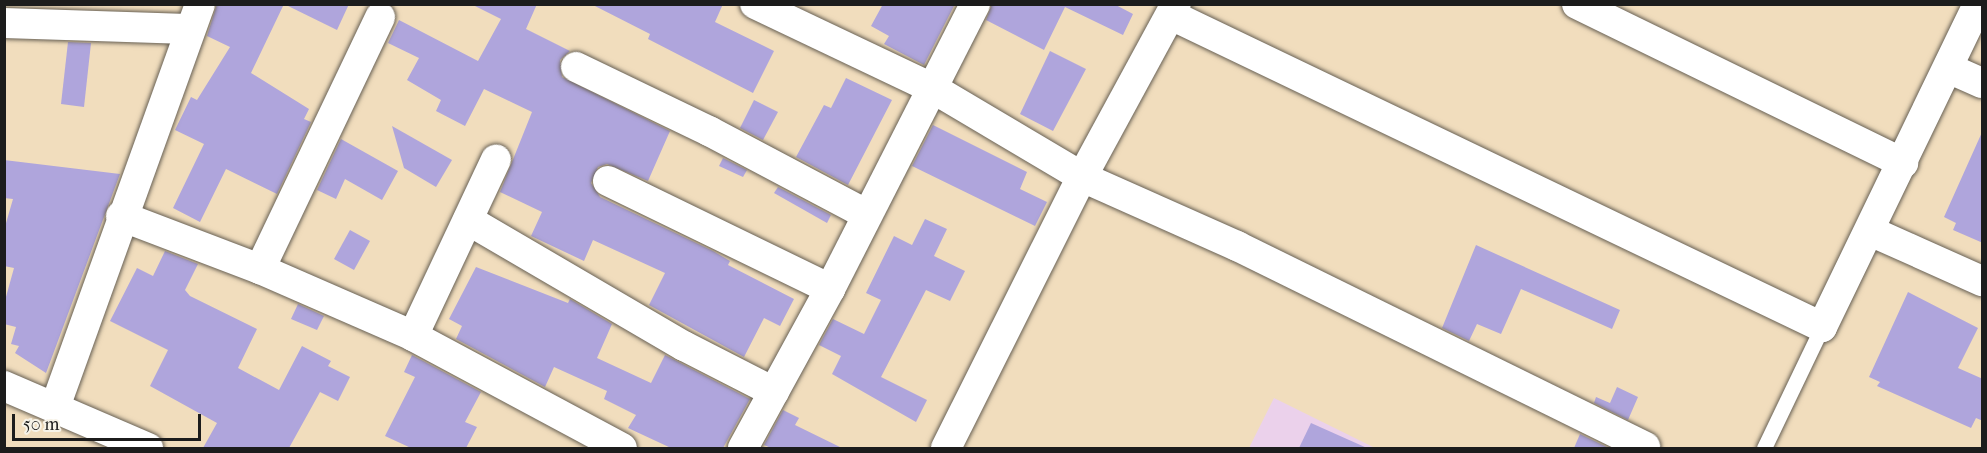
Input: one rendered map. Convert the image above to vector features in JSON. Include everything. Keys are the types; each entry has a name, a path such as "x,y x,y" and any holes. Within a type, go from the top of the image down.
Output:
{"street":[{"path":"755,4 934,89 1082,177 1164,211 1645,447"},
{"path":"743,448 830,289 866,214 934,89 975,4"},
{"path":"1577,4 1903,163"},
{"path":"946,448 1082,177 1174,10 1822,327 1903,163 1975,6"},
{"path":"4,23 194,17 55,406"},
{"path":"260,269 380,17"},
{"path":"576,67 709,131 866,214"},
{"path":"1948,68 1983,83"},
{"path":"413,336 496,160"},
{"path":"608,181 830,289"},
{"path":"121,216 260,269 413,336 622,448"},
{"path":"468,220 684,346 774,392"},
{"path":"1870,231 1983,281"},
{"path":"4,386 148,448"}],"lane":[{"path":"1764,448 1822,327"}],"shaded area":[{"path":"1274,398 1375,448 1249,448"}],"building":[{"path":"217,4 284,4 251,73 309,109 304,119 311,122 277,194 226,169 200,222 173,208 204,144 175,130 191,97 197,100 230,47 207,36"},
{"path":"284,4 349,4 337,30"},
{"path":"471,4 537,4 526,29 570,51 560,60 562,77 670,131 648,181 607,164 598,167 591,183 600,197 713,251 730,261 728,265 794,299 780,326 764,318 744,357 649,305 665,273 593,240 584,261 531,236 542,212 500,192 532,112 484,89 465,126 436,111 441,100 407,80 419,58 388,43 399,20 478,61 501,19"},
{"path":"591,4 723,4 715,22 774,51 753,93 648,39 650,34"},
{"path":"883,4 955,4 924,65 884,44 889,36 871,26"},
{"path":"992,4 1114,4 1133,14 1123,35 1065,7 1044,50 986,20"},
{"path":"68,42 91,43 84,107 61,104"},
{"path":"1050,51 1086,69 1053,131 1020,114"},
{"path":"846,78 892,100 848,185 796,157 824,105 831,108"},
{"path":"754,100 778,112 763,140 740,128"},
{"path":"933,125 1027,172 1020,189 1047,202 1035,226 912,166"},
{"path":"392,126 452,160 436,187 404,168"},
{"path":"1983,130 1983,243 1953,230 1956,223 1944,217"},
{"path":"341,139 398,171 382,200 345,179 336,199 317,190"},
{"path":"723,158 747,170 743,177 719,166"},
{"path":"4,160 120,174 46,373 15,353 19,346 11,344 16,327 4,324 4,304 14,268 4,266 4,230 13,199 4,198"},
{"path":"778,187 831,215 827,223 774,193"},
{"path":"925,219 947,229 934,256 965,271 950,301 926,290 881,377 927,400 916,422 832,374 841,356 819,345 833,319 864,334 881,300 866,293 894,236 912,245"},
{"path":"350,230 370,241 354,270 334,259"},
{"path":"1476,245 1620,310 1612,329 1521,289 1501,334 1477,324 1469,341 1442,328"},
{"path":"165,251 198,264 185,290 190,296 257,329 238,368 279,390 302,346 331,361 328,366 350,377 338,401 320,392 289,448 203,448 217,423 150,386 168,350 110,321 137,268 153,276"},
{"path":"476,267 568,303 570,299 612,324 597,358 651,383 665,355 750,399 723,448 671,448 628,428 636,415 604,399 607,391 554,367 545,387 456,339 462,326 449,319"},
{"path":"1908,292 1978,328 1958,368 1983,379 1983,421 1976,418 1971,428 1877,386 1880,382 1869,377"},
{"path":"298,304 324,316 317,330 291,319"},
{"path":"412,355 481,392 465,422 477,427 466,448 411,448 385,436 415,377 404,372"},
{"path":"1617,387 1638,397 1628,420 1594,403 1596,397 1610,403"},
{"path":"783,410 799,418 795,425 842,448 771,448 764,445"},
{"path":"1311,423 1367,448 1299,448"},
{"path":"1580,434 1609,448 1574,448"}]}
